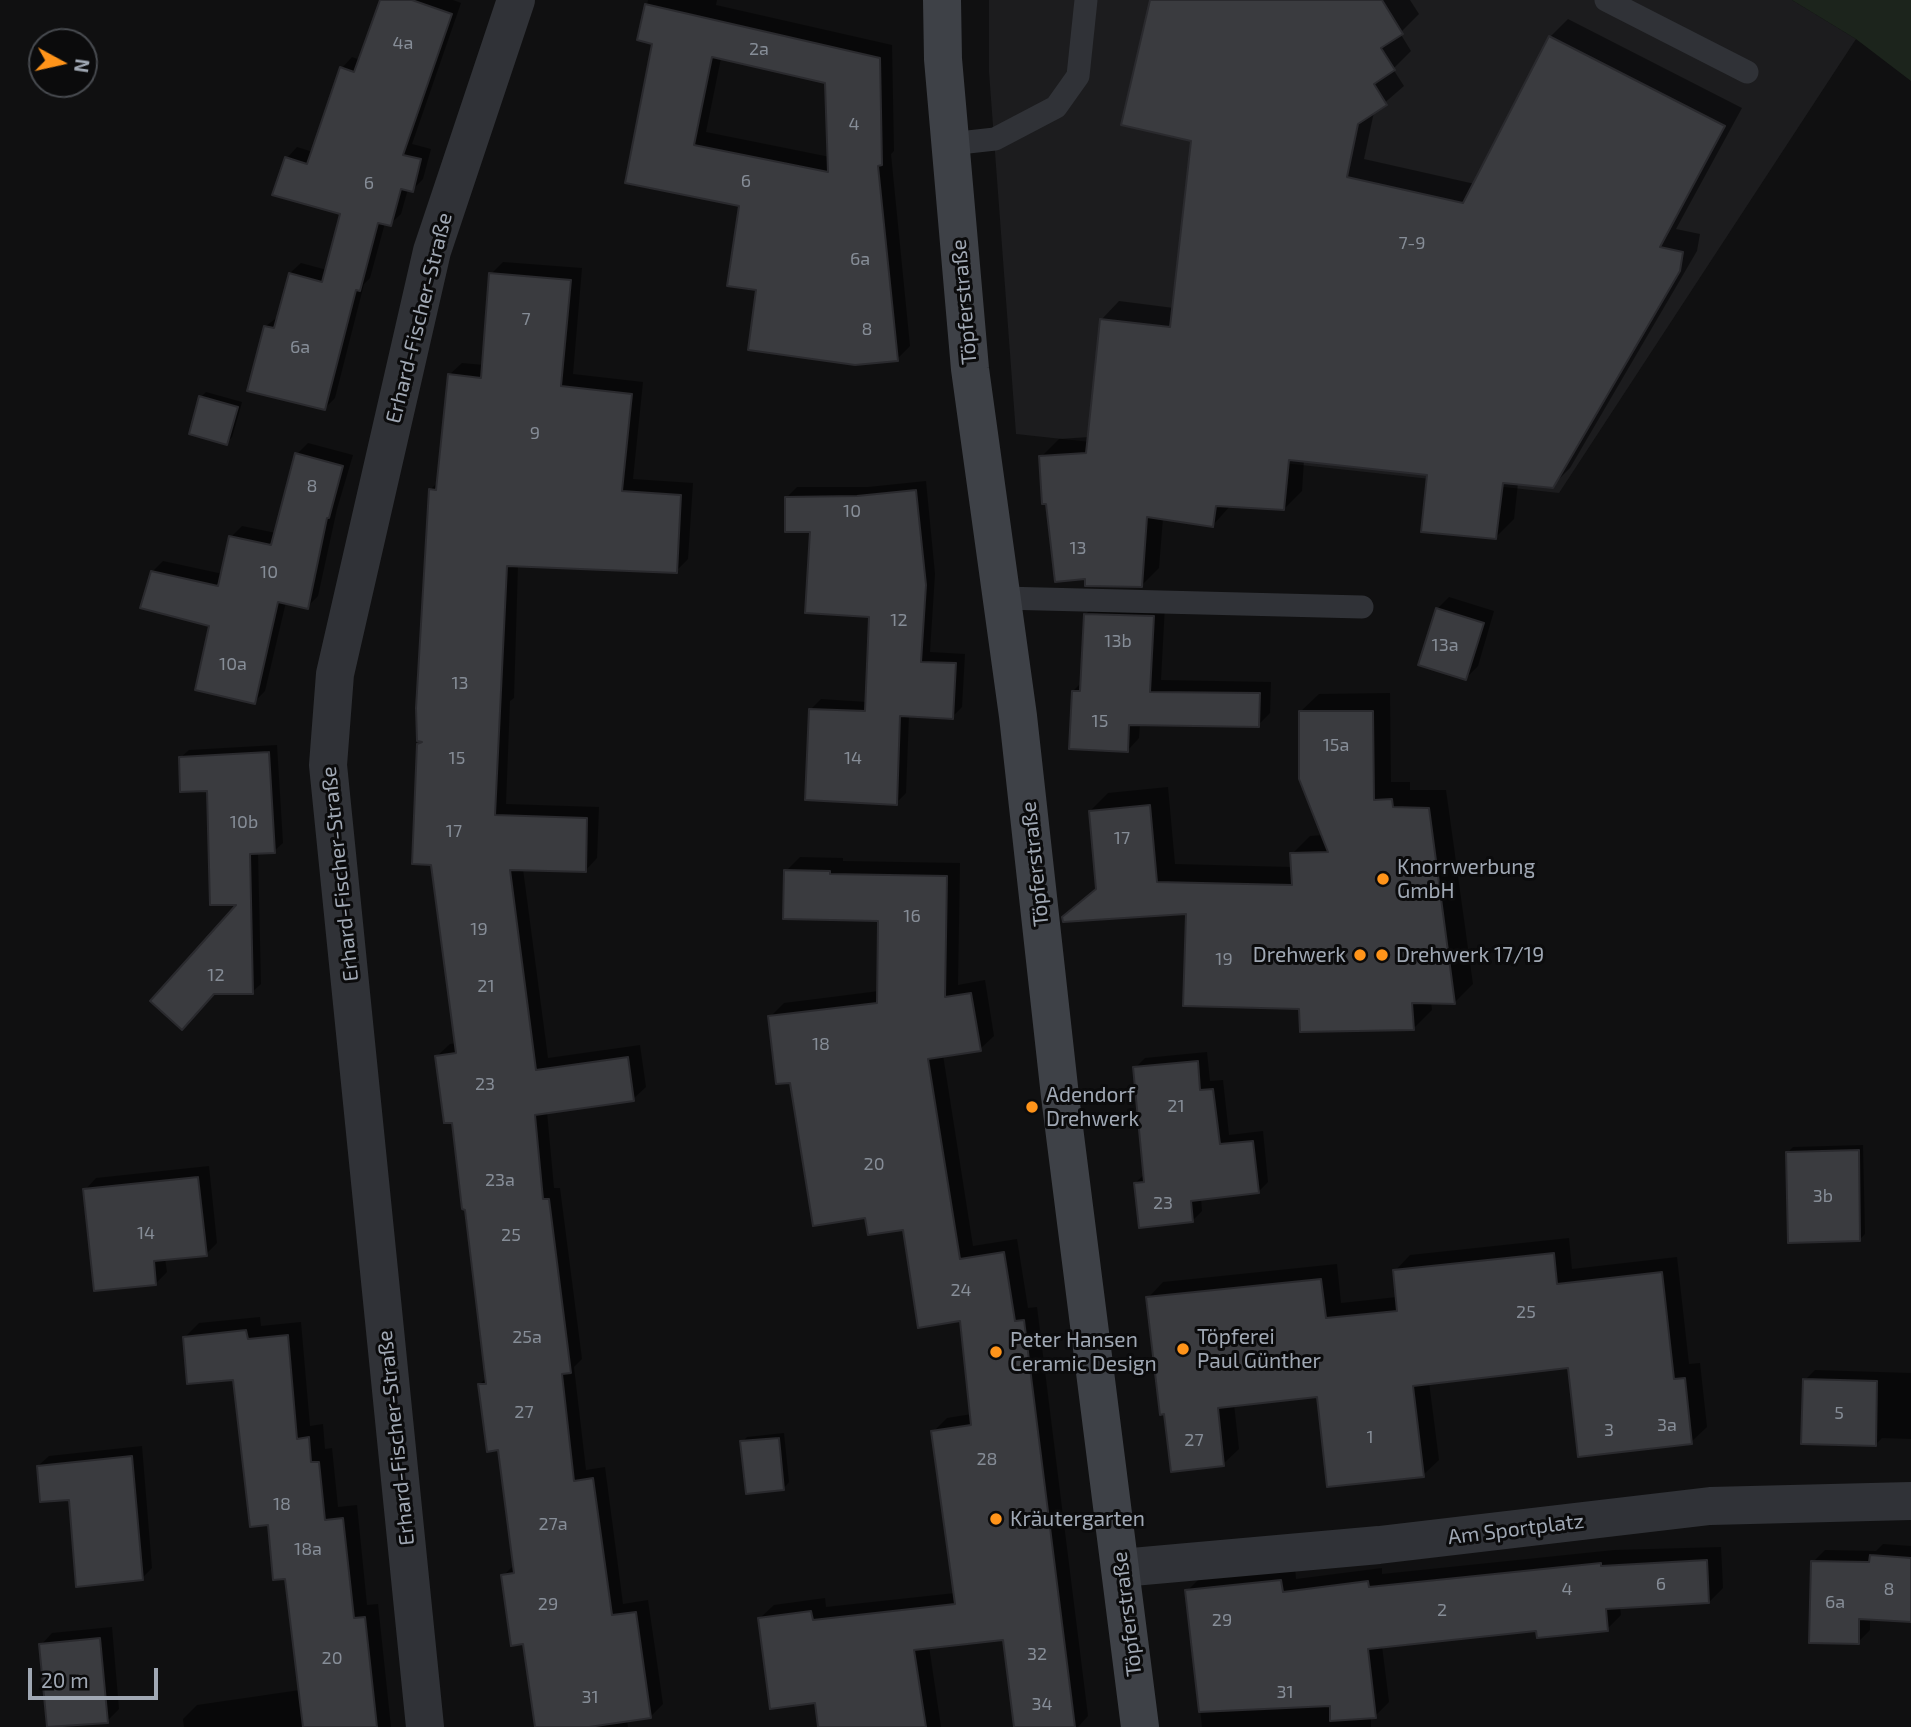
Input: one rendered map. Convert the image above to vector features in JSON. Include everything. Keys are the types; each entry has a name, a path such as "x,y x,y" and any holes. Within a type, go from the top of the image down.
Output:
{"main road":[{"name":"Töpferstraße","path":"942,0 950,144 970,369 1018,716 1060,1096 1140,1727"}],"street":[{"name":"Erhard-Fischer-Straße","path":"425,1727 328,765 335,674 432,251 516,0"},
{"name":"Am Sportplatz","path":"1121,1568 1379,1545 1710,1506 1911,1501"}],"lane":[{"path":"950,144 995,139 1056,107 1078,76 1086,0"},
{"path":"1606,0 1747,72"},
{"path":"1002,598 1362,607"}],"shaded area":[{"path":"989,0 1792,0 1856,39 1559,493 1016,434 989,72"},
{"path":"1792,0 1911,0 1911,81 1856,39"}],"building":[{"path":"380,0 412,0 452,14 403,155 421,159 413,192 401,189 391,226 378,223 360,291 356,290 325,410 247,391 264,326 274,328 289,273 322,282 340,214 272,195 285,157 307,164 340,67 354,72"},
{"path":"1150,0 1382,0 1403,34 1381,48 1395,70 1374,84 1387,105 1358,124 1347,177 1463,203 1549,36 1725,126 1660,247 1683,252 1680,271 1553,488 1503,483 1496,539 1421,532 1427,475 1289,460 1284,510 1216,506 1213,527 1147,517 1142,587 1085,586 1085,579 1055,582 1046,504 1042,504 1039,456 1086,453 1100,319 1170,327 1191,141 1121,125"},
{"path":"645,4 880,58 882,165 878,166 898,361 855,365 748,350 756,290 727,286 739,206 625,183 652,44 637,40","holes":["712,57 825,83 828,172 694,145"]},
{"path":"489,273 571,280 561,386 632,394 622,491 681,495 677,573 507,566 495,815 587,818 586,872 510,870 536,1070 628,1057 634,1101 535,1115 543,1199 549,1199 571,1373 562,1374 574,1481 593,1478 612,1615 636,1612 651,1718 589,1727 535,1727 523,1644 511,1646 501,1575 514,1573 498,1450 487,1452 478,1384 486,1384 465,1210 462,1209 452,1123 444,1123 435,1056 456,1053 431,865 412,864 417,744 422,742 417,741 416,708 429,489 436,490 448,374 481,378"},
{"path":"199,396 238,407 227,445 189,434"},
{"path":"295,453 343,466 327,518 308,609 278,602 255,704 195,690 209,626 140,608 151,571 218,586 229,536 271,545"},
{"path":"916,490 926,585 921,662 956,663 953,719 900,716 897,805 805,800 809,709 865,711 869,617 805,613 810,532 785,532 785,497 857,496"},
{"path":"1436,608 1484,623 1466,680 1418,665"},
{"path":"1084,614 1154,616 1150,692 1260,693 1259,727 1129,725 1128,752 1069,749 1072,691 1080,691"},
{"path":"1299,711 1373,711 1374,800 1392,799 1393,807 1429,808 1455,1004 1412,1003 1414,1030 1300,1032 1299,1009 1183,1006 1186,914 1063,922 1062,917 1096,889 1089,811 1150,805 1157,882 1292,885 1290,853 1328,852 1299,779"},
{"path":"269,752 275,853 250,854 253,994 214,994 182,1030 150,1001 236,905 210,905 207,791 180,792 179,757"},
{"path":"784,870 830,871 830,874 947,876 945,997 971,993 981,1051 928,1059 960,1259 1004,1252 1015,1321 1024,1320 1075,1727 1014,1727 1003,1640 914,1650 926,1727 818,1727 815,1703 770,1709 758,1618 811,1611 813,1620 955,1604 931,1431 971,1425 960,1321 918,1328 903,1230 868,1235 865,1218 813,1226 790,1083 776,1084 768,1016 877,1003 878,921 783,919"},
{"path":"1198,1061 1200,1090 1213,1089 1220,1144 1253,1141 1259,1193 1191,1201 1193,1222 1139,1228 1134,1183 1144,1182 1133,1067"},
{"path":"1859,1150 1860,1241 1788,1243 1786,1152"},
{"path":"198,1177 207,1256 154,1261 156,1285 94,1291 83,1189"},
{"path":"1554,1253 1557,1284 1662,1272 1674,1379 1685,1378 1692,1444 1578,1457 1568,1368 1413,1386 1424,1477 1327,1487 1317,1397 1218,1408 1224,1466 1171,1472 1164,1414 1160,1415 1146,1297 1321,1279 1326,1318 1397,1311 1393,1270"},
{"path":"246,1330 248,1339 288,1335 297,1439 309,1437 311,1462 319,1462 325,1520 343,1518 354,1618 365,1617 377,1727 303,1727 285,1579 273,1580 268,1525 250,1527 233,1380 187,1384 183,1337"},
{"path":"1803,1379 1877,1381 1876,1446 1801,1444"},
{"path":"779,1438 784,1490 746,1494 740,1441"},
{"path":"132,1456 143,1580 76,1587 69,1500 40,1502 37,1466"},
{"path":"1870,1555 1911,1558 1911,1622 1859,1619 1859,1644 1809,1643 1811,1561 1869,1562"},
{"path":"1707,1560 1709,1603 1606,1609 1608,1631 1537,1638 1536,1631 1368,1649 1376,1718 1330,1721 1330,1706 1199,1712 1185,1590 1281,1580 1283,1592 1368,1581 1369,1587 1601,1563 1601,1566"},
{"path":"100,1638 108,1723 47,1727 39,1644"}],"place":[{"name":"Knorrwerbung GmbH","path":"1383,879"},
{"name":"Drehwerk","path":"1360,955"},
{"name":"Drehwerk 17/19","path":"1382,955"},
{"name":"Adendorf Drehwerk","path":"1032,1107"},
{"name":"Töpferei Paul Günther","path":"1183,1349"},
{"name":"Peter Hansen Ceramic Design","path":"996,1352"},
{"name":"Kräutergarten","path":"996,1519"}]}
